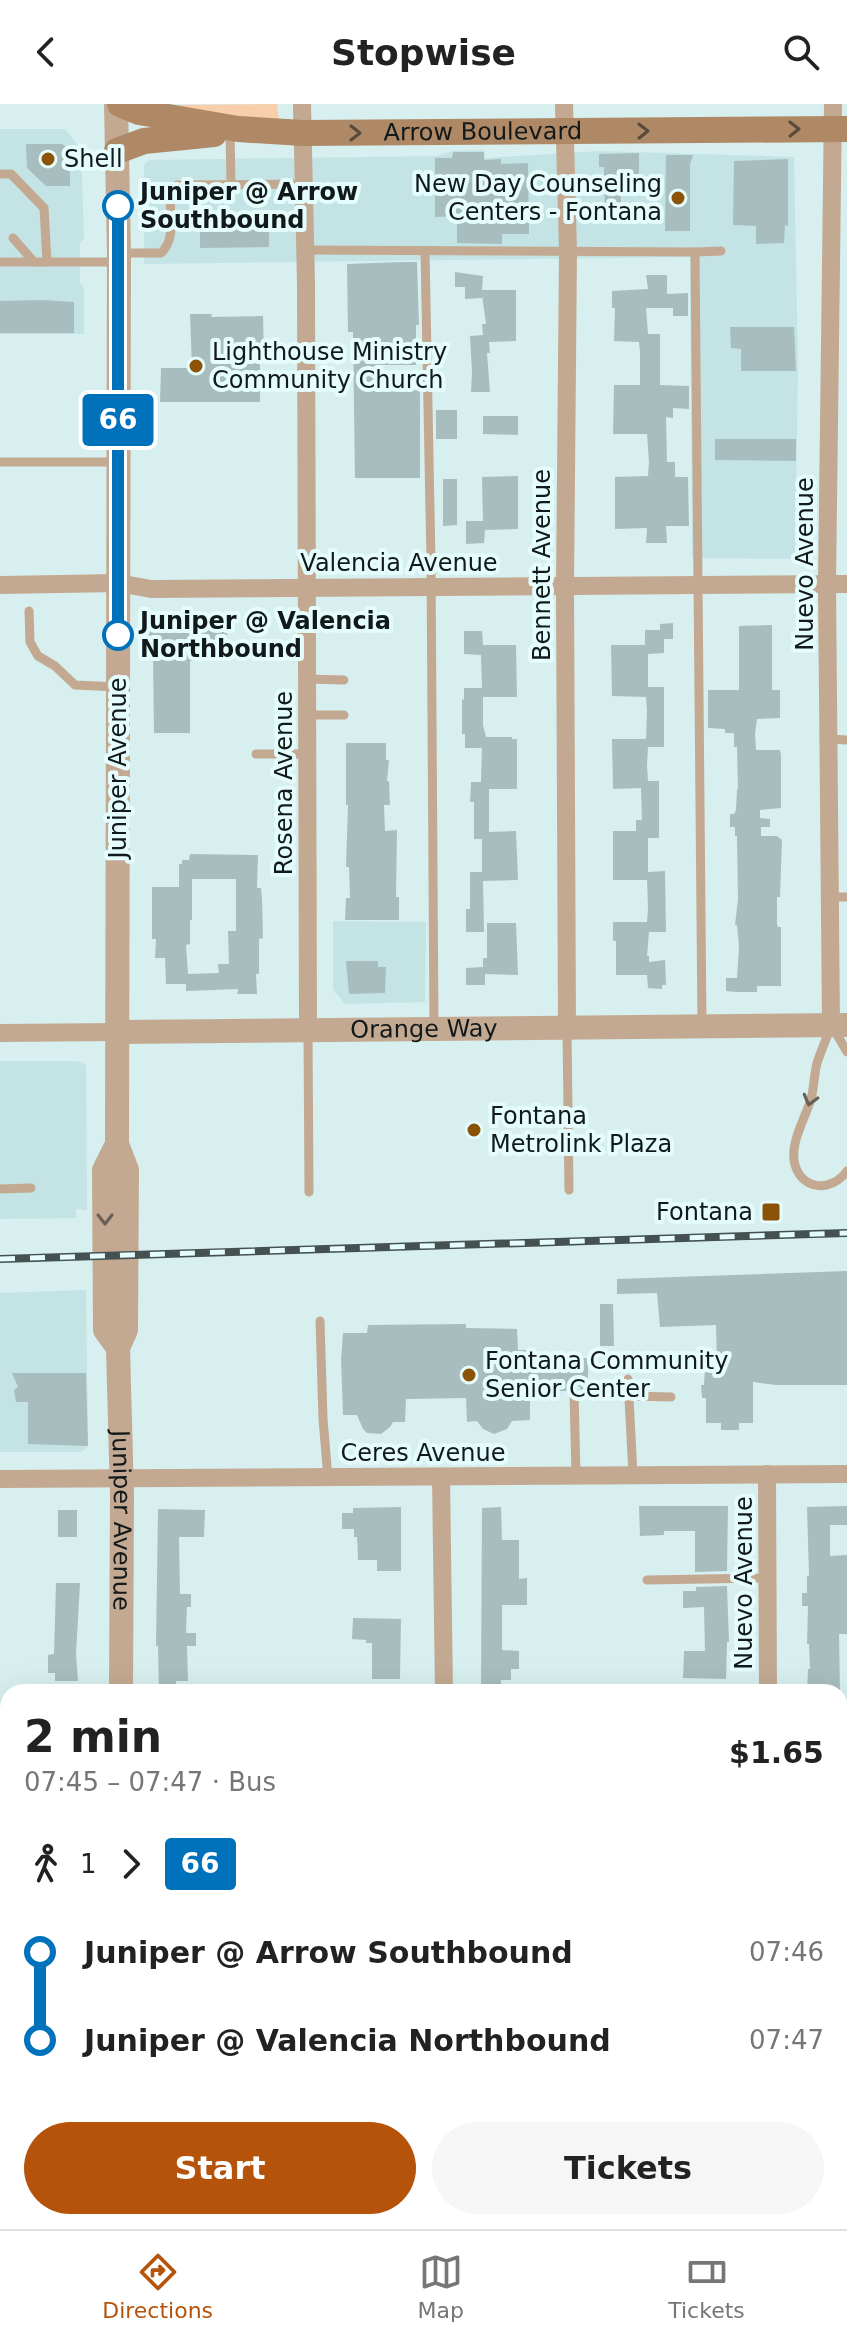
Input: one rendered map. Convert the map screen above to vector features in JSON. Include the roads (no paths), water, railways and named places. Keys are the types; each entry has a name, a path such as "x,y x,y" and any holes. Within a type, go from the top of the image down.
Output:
{"main road":[{"name":"Arrow Boulevard","path":"118,104 139,112 236,130 303,133 565,132 837,121"},
{"path":"117,151 144,141 236,130"}],"street":[{"name":"Juniper Avenue","path":"118,104 117,1144 127,1170 126,1330 118,1348 121,1684"},
{"name":"Rosena Avenue","path":"302,104 308,1029"},
{"name":"Bennett Avenue","path":"564,104 568,251 565,586 567,1027"},
{"name":"Nuevo Avenue","path":"837,121 827,584 838,739 839,1025"},
{"name":"Valencia Avenue","path":"0,585 118,583 151,589 847,584"},
{"name":"Orange Way","path":"0,1033 839,1025"},
{"name":"Nuevo Avenue","path":"767,1474 768,1684"},
{"name":"Ceres Avenue","path":"0,1479 847,1474"},
{"path":"441,1477 444,1684"}],"lane":[{"path":"231,185 236,130"},
{"path":"0,174 11,174 44,208 47,262"},
{"path":"0,262 47,262 161,253 170,242 170,196 177,185 304,184"},
{"path":"13,238 34,262"},
{"path":"305,250 721,251"},
{"path":"425,251 434,1028"},
{"path":"695,252 702,1026"},
{"path":"0,462 118,462"},
{"path":"29,611 30,642 38,656 55,666 75,685 118,687"},
{"path":"307,679 344,680"},
{"path":"307,715 344,715"},
{"path":"256,754 307,754"},
{"path":"839,1025 847,1052"},
{"path":"839,1025 817,1064 812,1097 795,1147 795,1164 803,1181 810,1184 827,1186 842,1179 847,1171"},
{"path":"567,1027 569,1190"},
{"path":"308,1029 309,1192"},
{"path":"0,1189 31,1188"},
{"path":"320,1321 328,1478"},
{"path":"628,1379 633,1475"},
{"path":"574,1392 576,1476"},
{"path":"629,1396 671,1397"},
{"path":"647,1580 768,1578"}],"railway":[{"path":"0,1259 847,1233"}],"place":[{"name":"Shell","path":"48,159"},
{"name":"New Day Counseling Centers - Fontana","path":"678,198"},
{"name":"Juniper @ Arrow Southbound","path":"118,206"},
{"name":"Lighthouse Ministry Community Church","path":"196,366"},
{"name":"Juniper @ Valencia Northbound","path":"118,635"},
{"name":"Fontana Metrolink Plaza","path":"474,1130"},
{"name":"Fontana","path":"771,1212"},
{"name":"Fontana Community Senior Center","path":"469,1375"}]}
